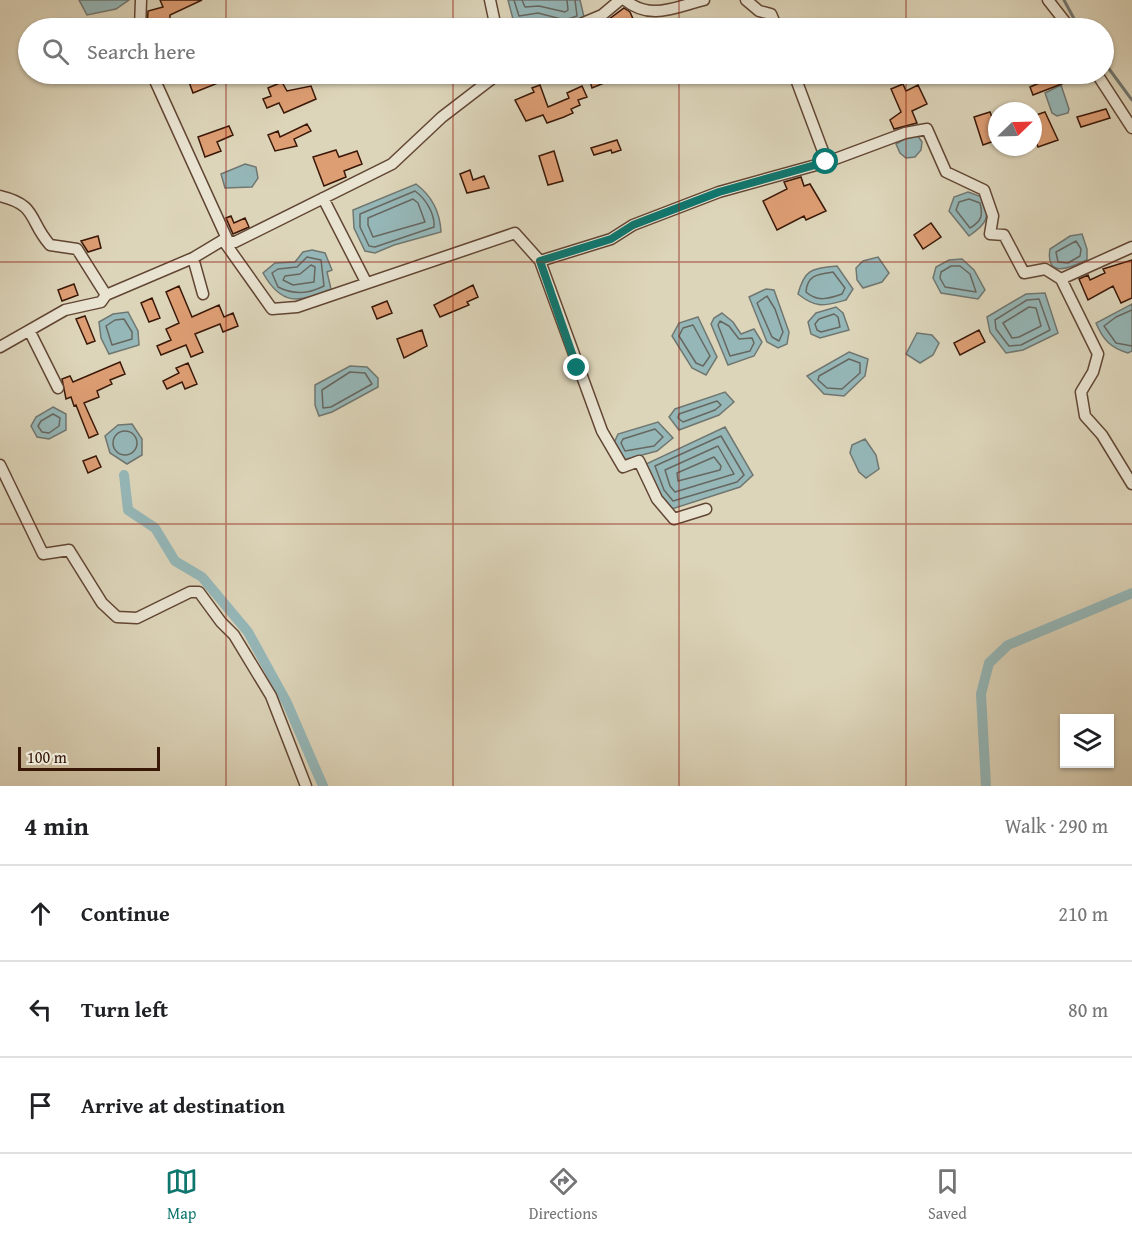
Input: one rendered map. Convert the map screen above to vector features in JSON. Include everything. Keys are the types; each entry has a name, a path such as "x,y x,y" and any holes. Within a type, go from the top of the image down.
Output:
{"street":[{"path":"141,0 141,18"},
{"path":"490,0 494,18"},
{"path":"595,18 620,0"},
{"path":"625,0 636,9 652,13 704,0"},
{"path":"746,0 759,11 771,14 773,18"},
{"path":"1048,0 1062,18"},
{"path":"156,84 226,240 272,309 297,307 516,233 540,261 540,267 602,431 623,467 639,461 657,499 674,519 706,510"},
{"path":"0,347 30,332 65,310 101,302 106,295 193,258 226,240 235,242 392,164 442,117 485,84"},
{"path":"798,84 826,162"},
{"path":"1103,84 1132,128"},
{"path":"540,261 611,239 633,225 719,192 826,162 905,133 927,129 946,172 984,190 993,216 990,234 1004,235 1024,273 1045,269 1061,279 1098,354 1093,372 1081,392 1085,416 1102,435 1132,484"},
{"path":"0,196 15,199 30,210 41,235 50,245 77,249 106,295"},
{"path":"323,198 366,282"},
{"path":"1061,279 1132,247"},
{"path":"193,258 202,294"},
{"path":"30,332 58,388"},
{"path":"0,465 43,554 69,550 102,603 117,618 137,618 190,592 199,592 221,622 234,635 271,696 306,786"}],"water":[{"path":"79,0 129,0 116,9 87,15"},
{"path":"508,0 580,0 584,18 513,18"},
{"path":"1061,85 1069,109 1068,113 1057,116 1052,113 1045,93"},
{"path":"910,136 918,136 922,142 921,150 915,157 906,158 900,153 896,144"},
{"path":"245,164 256,167 258,178 252,187 225,188 221,174"},
{"path":"416,184 427,194 434,205 439,217 441,232 394,245 375,253 365,251 354,228 353,210"},
{"path":"968,192 985,198 987,211 983,224 969,236 949,211 954,197"},
{"path":"1082,234 1087,249 1087,260 1061,269 1052,265 1050,249 1070,236"},
{"path":"312,250 325,253 332,270 327,272 331,289 309,297 291,299 277,291 263,273 275,263 295,262 303,252"},
{"path":"878,257 889,273 882,282 863,288 857,280 856,268 863,261"},
{"path":"962,259 974,270 985,290 978,299 941,293 933,278 936,267 949,260"},
{"path":"837,266 853,289 846,300 821,305 810,302 798,294 804,279 811,271"},
{"path":"766,289 774,290 789,332 787,344 778,348 767,342 749,297"},
{"path":"1045,293 1058,333 1023,350 1006,353 990,332 987,317 1026,294"},
{"path":"1132,304 1132,351 1128,353 1108,342 1096,323"},
{"path":"836,307 843,313 849,330 820,338 811,334 808,322 816,313"},
{"path":"128,312 138,331 139,345 109,354 101,338 99,322 113,314"},
{"path":"722,313 733,322 741,334 754,329 762,342 754,356 728,365 711,324 714,318"},
{"path":"698,317 717,357 706,375 692,368 672,336 679,323"},
{"path":"917,333 932,335 939,343 933,355 920,363 906,354"},
{"path":"849,352 868,359 865,376 844,396 824,394 807,376"},
{"path":"350,366 367,367 378,378 378,387 332,412 319,416 315,405 315,385"},
{"path":"725,392 734,402 719,415 679,430 669,417 675,409"},
{"path":"53,407 66,414 66,430 49,439 37,437 31,426 36,417"},
{"path":"658,422 673,438 657,451 623,460 614,443 618,434"},
{"path":"132,424 142,439 142,455 127,464 110,453 105,436 118,425"},
{"path":"725,427 753,475 740,487 672,509 659,494 646,464"},
{"path":"865,439 876,455 879,469 866,478 859,472 850,453 852,445"}],"building":[{"path":"160,0 202,0 170,15 170,18 148,18 148,11 163,7"},
{"path":"624,8 630,12 633,18 610,18"},
{"path":"190,84 216,84 193,93"},
{"path":"283,84 287,91 311,86 316,99 284,113 279,103 267,108 263,99 271,96 268,88"},
{"path":"903,84 906,91 918,85 927,104 912,111 917,123 894,129 890,120 901,112 891,89"},
{"path":"1037,84 1061,84 1033,95 1030,87"},
{"path":"540,85 548,107 569,98 567,93 582,86 587,97 578,100 580,105 571,109 573,113 564,117 547,123 543,115 526,121 515,100 534,92 532,88"},
{"path":"1106,109 1110,118 1081,127 1077,117"},
{"path":"1045,112 1058,140 1042,146 1042,113"},
{"path":"988,113 988,143 983,145 974,117"},
{"path":"307,124 311,131 294,139 297,146 275,151 268,135 278,131 280,137"},
{"path":"229,126 233,135 217,142 221,151 205,157 198,137"},
{"path":"617,140 621,150 612,153 611,150 594,155 591,148"},
{"path":"336,150 339,157 357,151 362,164 344,171 346,177 324,186 313,157"},
{"path":"554,151 563,181 548,185 539,156"},
{"path":"470,170 473,180 484,176 489,188 467,193 460,174"},
{"path":"801,177 804,186 810,184 826,211 806,220 804,216 777,230 763,201 787,189 784,182"},
{"path":"231,216 234,223 245,218 249,227 233,234 226,218"},
{"path":"931,223 941,237 923,249 914,235"},
{"path":"98,236 101,248 88,252 81,241"},
{"path":"1132,260 1132,298 1121,303 1113,286 1088,300 1079,279 1088,275 1090,280 1105,273 1103,269"},
{"path":"74,284 78,295 62,301 58,290"},
{"path":"473,285 478,297 467,302 469,305 440,317 434,305"},
{"path":"179,286 192,317 219,305 224,317 233,313 238,326 223,332 220,324 195,334 203,352 191,357 186,345 161,355 157,346 171,340 166,329 179,323 166,292"},
{"path":"152,298 160,318 149,322 141,303"},
{"path":"387,301 392,313 377,319 372,307"},
{"path":"85,316 95,341 87,344 76,319"},
{"path":"422,330 427,346 404,358 397,339"},
{"path":"979,330 985,342 960,355 954,343"},
{"path":"120,362 125,374 110,380 112,384 97,391 99,397 84,403 98,434 89,438 76,405 74,406 71,397 66,399 62,379 70,376 73,382"},
{"path":"188,363 197,384 185,389 182,382 167,389 163,381 179,373 176,368"},
{"path":"96,456 101,467 88,473 83,461"}],"waterway":[{"path":"1064,0 1074,18"},
{"path":"1114,76 1132,100"},
{"path":"124,475 128,510 155,528 175,561 202,577 248,632 287,703 323,786"},
{"path":"986,786 981,694 989,663 1008,645 1132,593"}],"route":[{"path":"577,368 563,323 540,267 540,261 611,239 633,225 719,192 826,162"}]}
